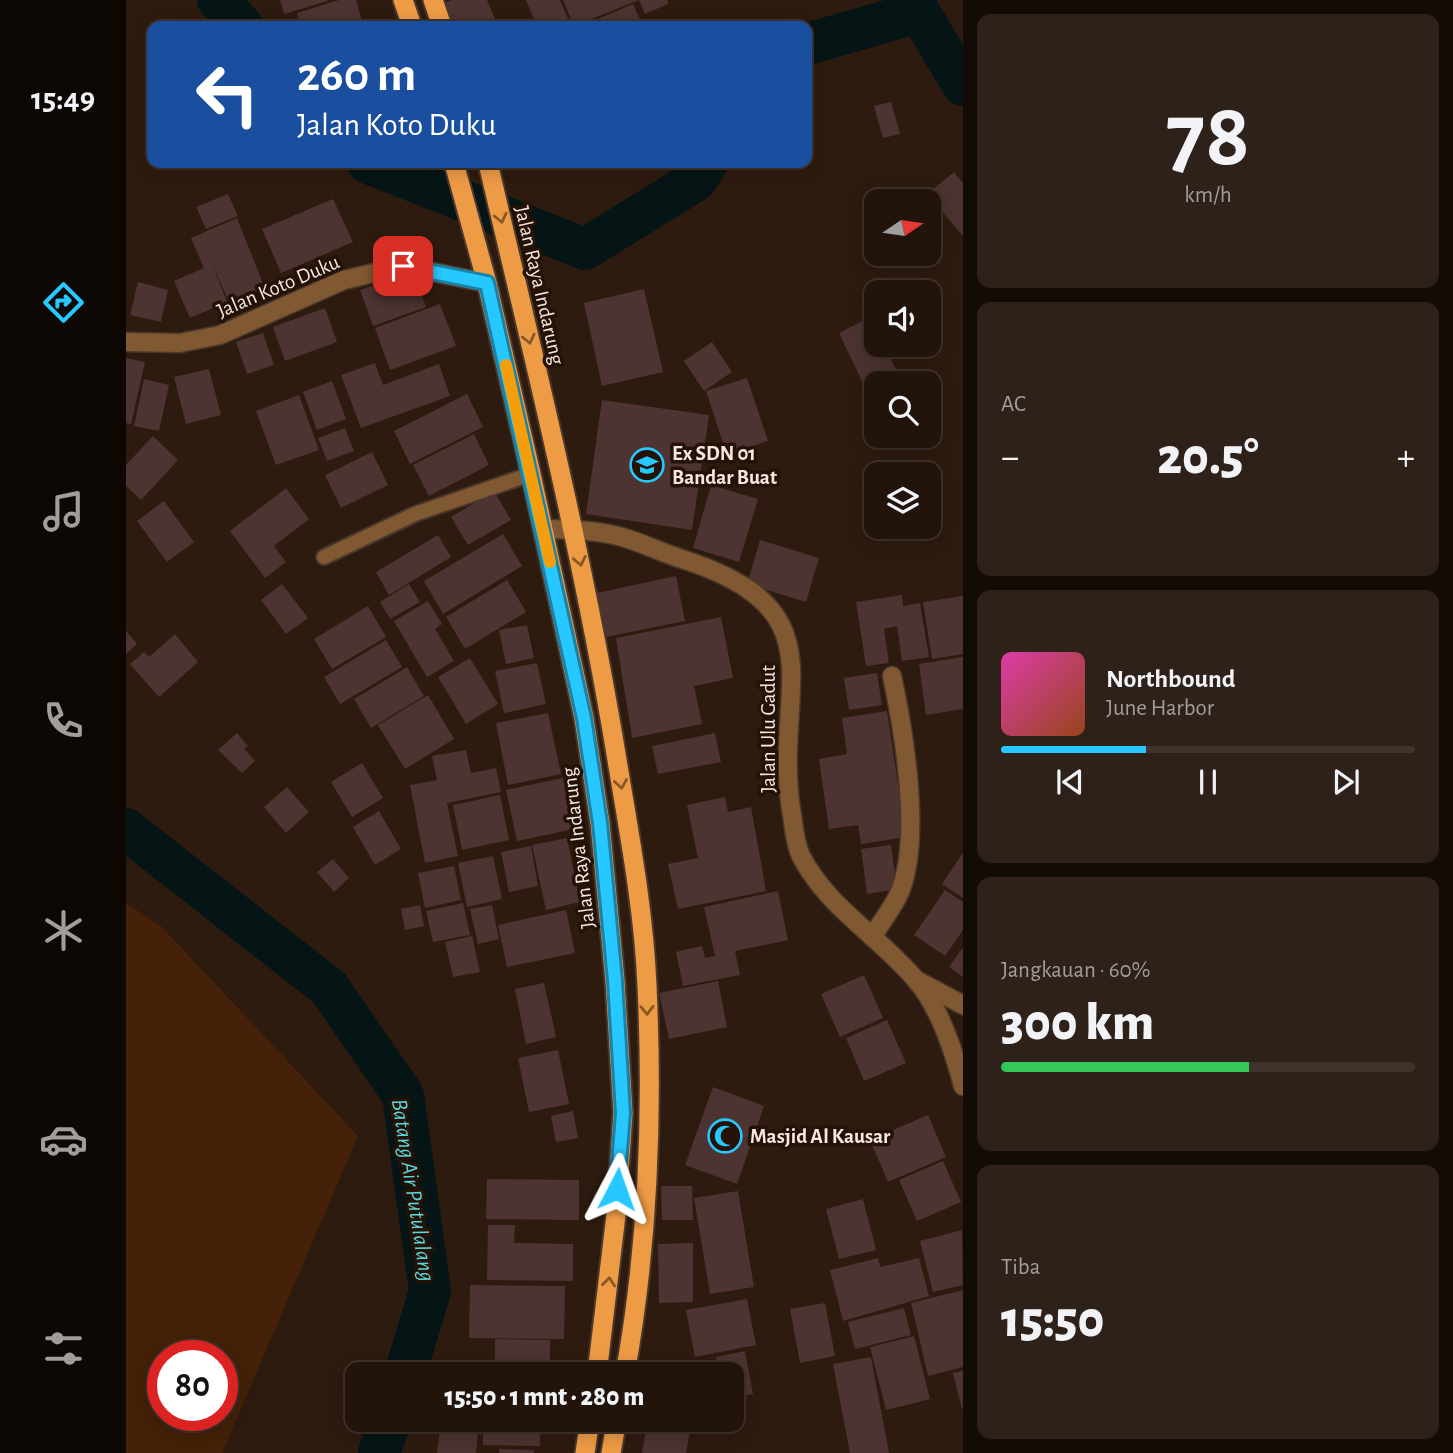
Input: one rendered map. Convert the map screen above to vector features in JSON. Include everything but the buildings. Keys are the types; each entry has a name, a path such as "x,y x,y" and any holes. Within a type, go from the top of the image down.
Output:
{"highway":[{"path":"404,0 410,21"},
{"path":"433,0 440,21"},
{"name":"Jalan Raya Indarung","path":"455,168 482,262 531,474 584,718 600,823 615,981 623,1113 599,1362"},
{"name":"Jalan Raya Indarung","path":"489,168 574,529 630,841 647,984 649,1129 634,1322 627,1362"},
{"path":"605,1317 634,1322"},
{"path":"585,1453 588,1432"},
{"path":"611,1453 615,1432"}],"street":[{"name":"Jalan Koto Duku","path":"126,342 180,343 220,335 344,281 403,266 487,283"},
{"name":"Jalan Ulu Gadut","path":"543,529 574,529 622,537 713,569 764,602 777,615 786,634 793,666 787,740 788,785 800,854 827,893 918,981 939,1018 963,1086"},
{"path":"872,937 899,895 910,840 904,731 892,676"},
{"path":"918,981 963,1005"}],"lane":[{"path":"324,557 415,514 531,474"}],"shaded area":[{"path":"126,903 162,927 358,1136 238,1416 238,1340 147,1340 147,1431 231,1431 222,1453 126,1453"}],"waterway":[{"path":"218,0 237,21"},
{"path":"812,43 919,12 963,85"},
{"path":"381,168 585,249 695,181 704,168"},
{"name":"Batang Air Putulalang","path":"126,829 329,988 403,1095 430,1291 409,1362"},
{"name":"Batang Air Putulalang","path":"379,1453 386,1432"}],"slow traffic":[{"path":"506,365 550,562"}],"place":[{"name":"Ex SDN 01 Bandar Buat","path":"647,465"},
{"name":"Masjid Al Kausar","path":"725,1136"}],"route":[{"path":"403,266 487,283 584,718 600,823 615,981 623,1113 617,1189"}]}
